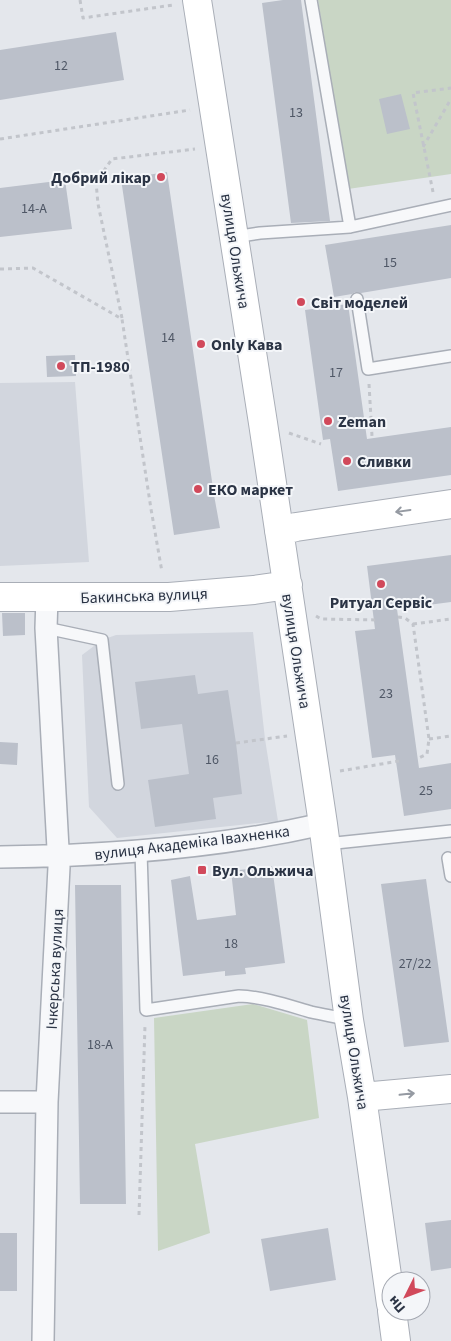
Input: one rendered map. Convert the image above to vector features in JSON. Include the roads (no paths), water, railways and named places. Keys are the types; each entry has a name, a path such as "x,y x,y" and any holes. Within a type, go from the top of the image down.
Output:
{"main road":[{"name":"вулиця Ольжича","path":"187,2 234,237 325,834 349,1020 362,1097 386,1271"},
{"path":"279,531 306,525 451,504"},
{"name":"Бакинська вулиця","path":"0,597 169,597 254,590 288,585"},
{"path":"362,1097 451,1089"},
{"path":"393,1321 396,1341"}],"street":[{"name":"Ічкерська вулиця","path":"43,1341 47,1102 59,867 46,628 47,598"},
{"name":"вулиця Академіка Івахненка","path":"0,857 141,852 296,830 325,834"},
{"path":"0,1102 47,1102"}],"lane":[{"path":"311,0 350,227"},
{"path":"234,237 260,232 350,227 451,205"},
{"path":"357,299 368,369 451,356"},
{"path":"46,628 102,640 118,784"},
{"path":"325,834 451,832"},
{"path":"141,852 146,1010 239,996 252,996 349,1020"},
{"path":"448,858 451,876"}],"place":[{"name":"Добрий лікар","path":"161,177"},
{"name":"Світ моделей","path":"301,302"},
{"name":"Only Кава","path":"201,344"},
{"name":"ТП-1980","path":"61,366"},
{"name":"Zeman","path":"328,421"},
{"name":"Сливки","path":"347,461"},
{"name":"ЕКО маркет","path":"198,489"},
{"name":"Ритуал Сервіс","path":"381,584"},
{"name":"Вул. Ольжича","path":"202,870"}]}
